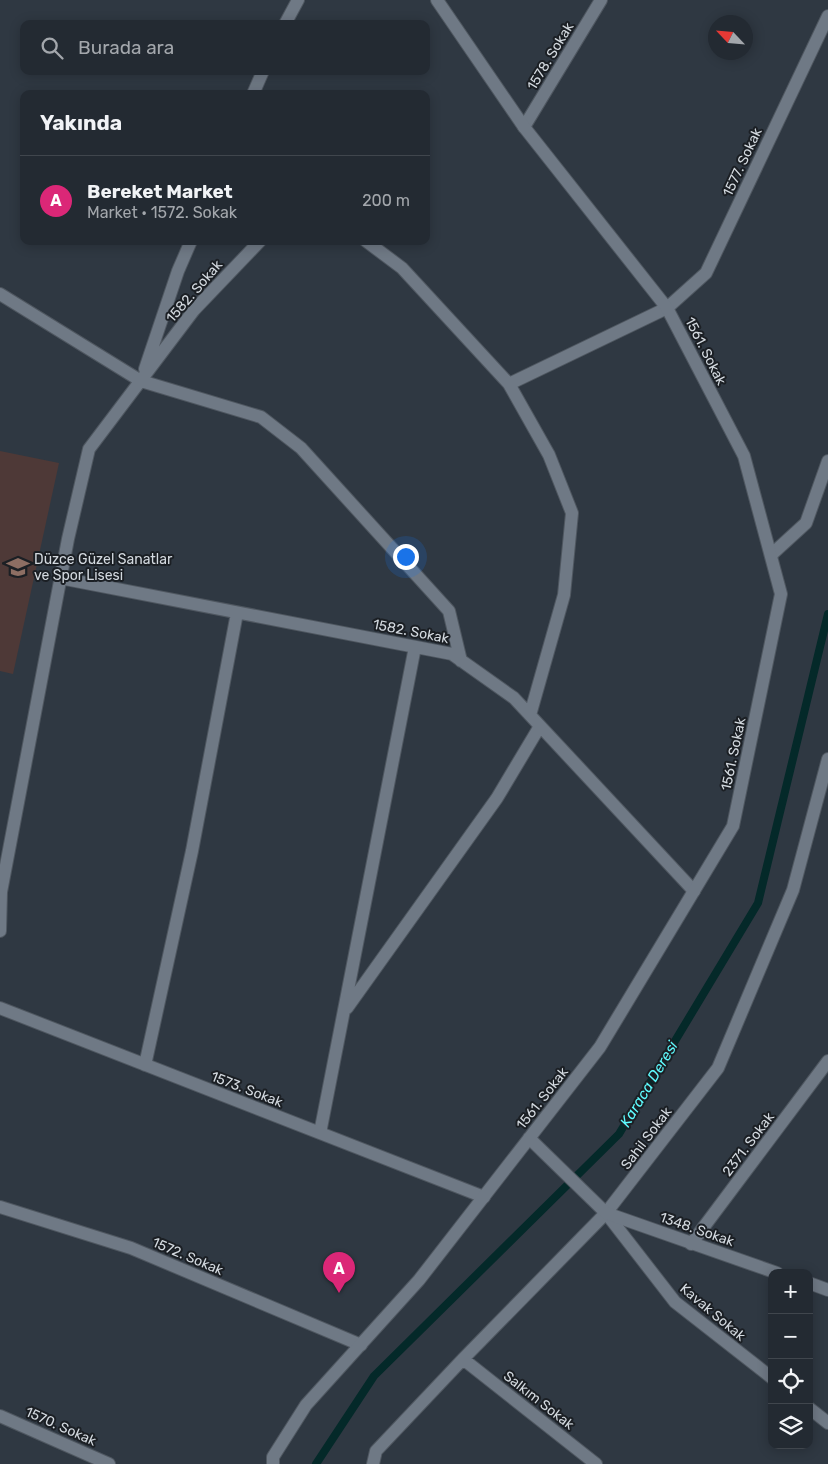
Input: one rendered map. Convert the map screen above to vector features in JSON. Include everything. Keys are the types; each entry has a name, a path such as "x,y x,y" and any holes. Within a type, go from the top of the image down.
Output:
{"street":[{"path":"286,20 298,0"},
{"name":"1561. Sokak","path":"273,1464 273,1457 306,1405 419,1280 600,1047 733,826 781,594 744,456 668,308 524,127 437,0"},
{"name":"1578. Sokak","path":"524,127 602,0"},
{"name":"1577. Sokak","path":"668,308 706,273 828,16"},
{"path":"255,90 260,75"},
{"path":"141,381 188,245"},
{"name":"1582. Sokak","path":"0,931 1,892 60,578 89,449 194,310 256,245"},
{"path":"371,245 402,268 508,384 549,455 572,514 564,595 530,715"},
{"path":"0,294 141,381 261,417 301,448 449,611 461,660"},
{"path":"508,384 668,308"},
{"path":"771,556 806,523 828,461"},
{"name":"1582. Sokak","path":"60,578 452,654 514,698 694,891"},
{"path":"145,1065 192,851 237,613"},
{"path":"320,1133 415,647"},
{"path":"344,1012 497,798 540,726"},
{"name":"Sahil Sokak","path":"373,1464 376,1451 606,1213 718,1068 793,890 828,759"},
{"name":"1573. Sokak","path":"0,1008 484,1198"},
{"name":"2371. Sokak","path":"691,1244 828,1061"},
{"name":"Kavak Sokak","path":"530,1138 606,1213 675,1302 768,1375"},
{"name":"1572. Sokak","path":"0,1207 131,1248 361,1344"},
{"name":"1348. Sokak","path":"606,1213 768,1270"},
{"path":"813,1285 828,1290"},
{"name":"Salkım Sokak","path":"463,1359 596,1464"},
{"path":"813,1411 828,1423"},
{"name":"1570. Sokak","path":"0,1416 109,1464"}],"shaded area":[{"name":"Düzce Güzel Sanatlar ve Spor Lisesi","path":"0,451 59,463 13,674 0,671"}],"waterway":[{"name":"Karaca Deresi","path":"316,1464 374,1376 619,1134 758,903 828,614"}],"place":[{"name":"Düzce Güzel Sanatlar ve Spor Lisesi","path":"18,567"},
{"name":"Bereket Market","path":"339,1293"}]}
